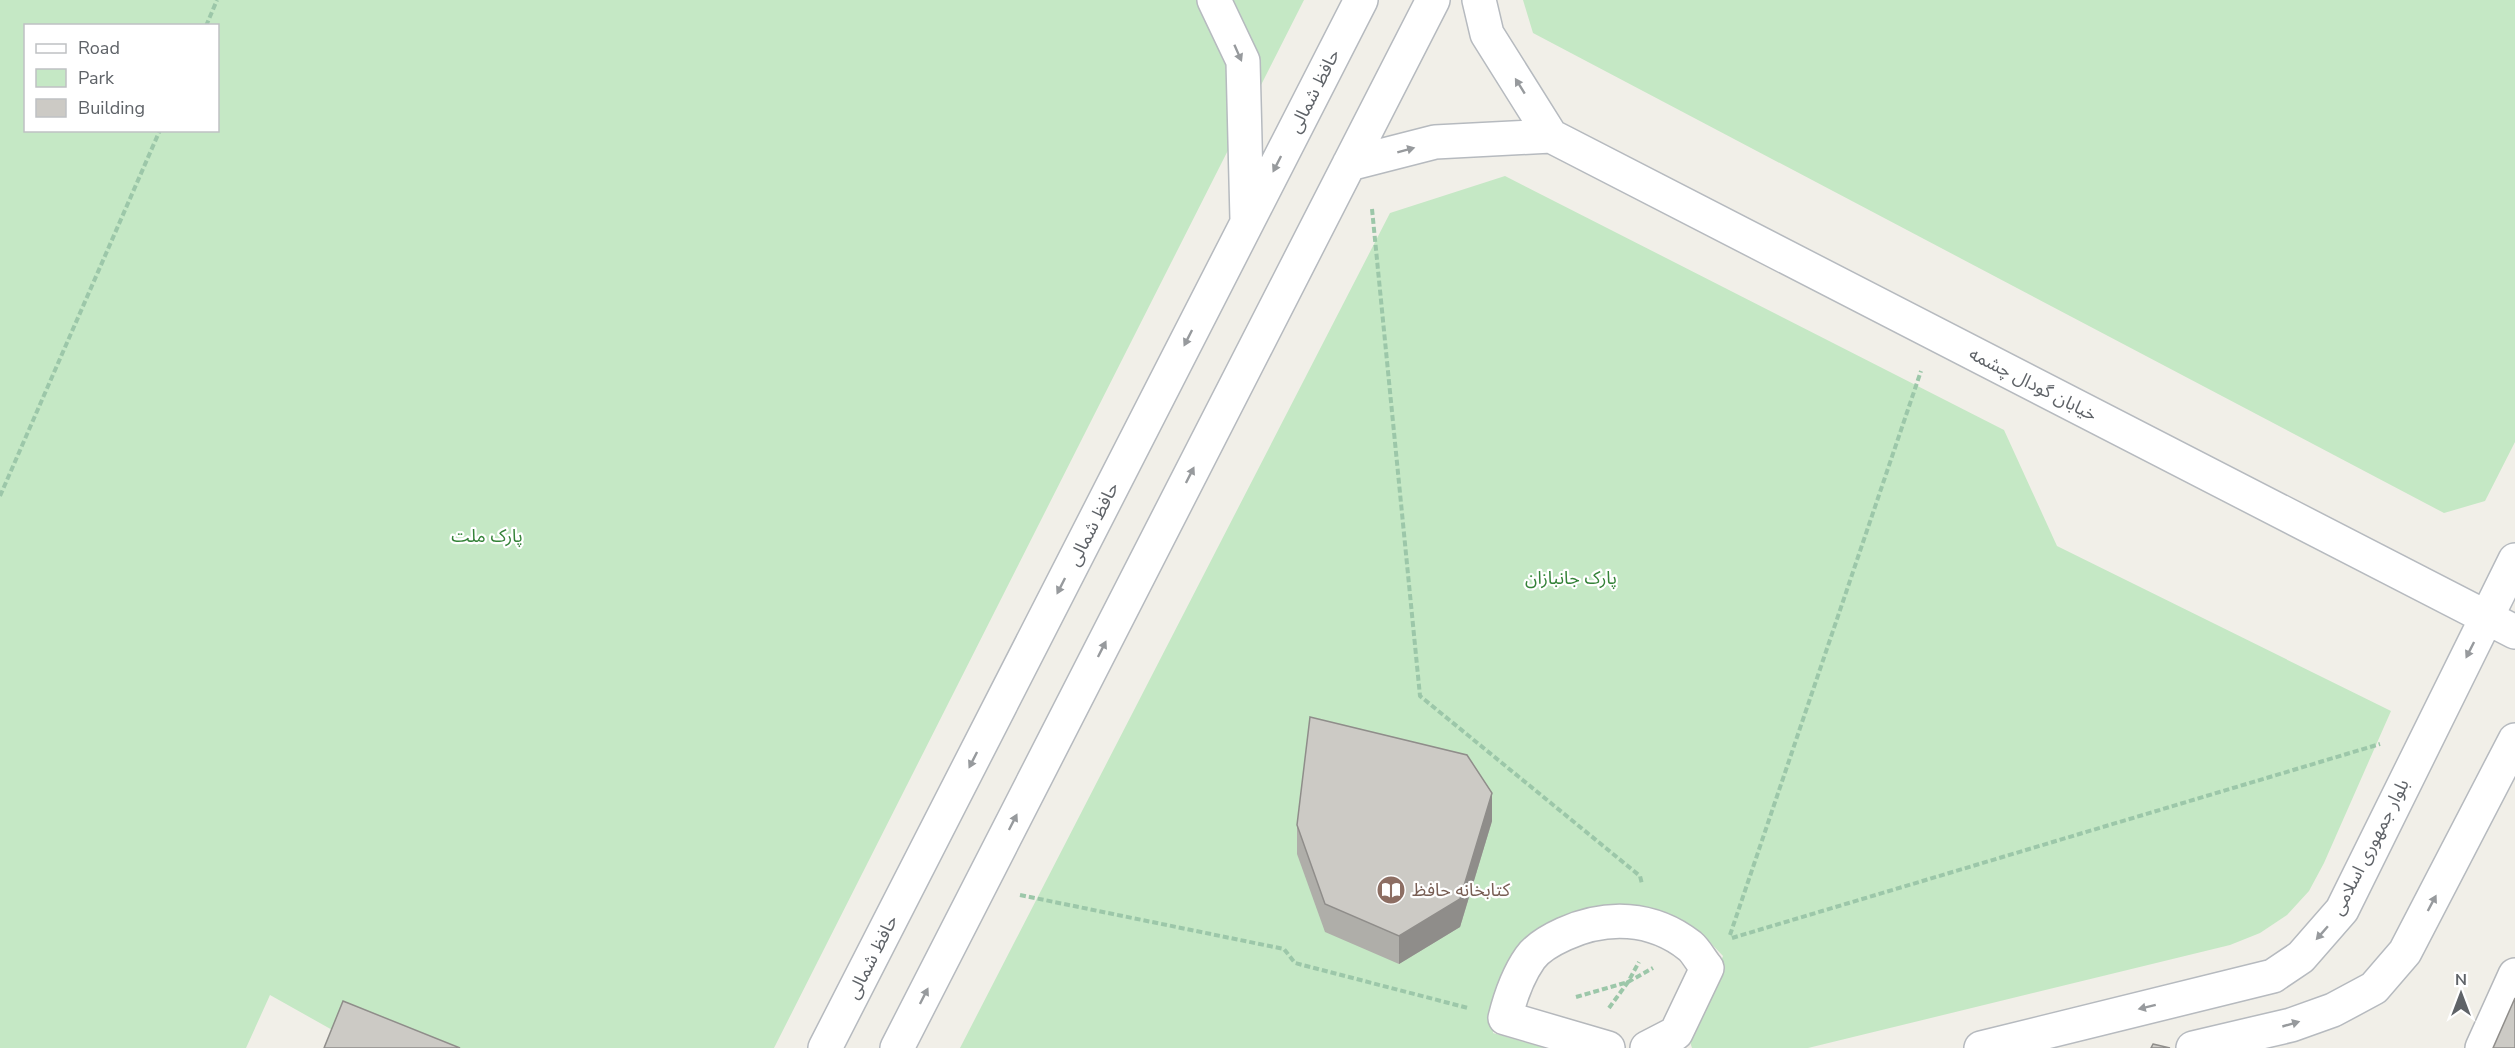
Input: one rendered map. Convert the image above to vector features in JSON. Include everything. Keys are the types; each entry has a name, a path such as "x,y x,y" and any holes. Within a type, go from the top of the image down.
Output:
{"main road":[{"path":"1214,0 1243,61 1247,224"},
{"name":"حافظ شمالی","path":"825,1048 1361,0"},
{"path":"897,1048 1358,162 1433,0"},
{"path":"1358,162 1436,142 1551,136 1487,34 1479,0"},
{"name":"خیابان گودال چشمه","path":"1551,136 2501,625"},
{"name":"بلوار جمهوری اسلامی","path":"1981,1048 2273,976 2301,957 2342,910 2430,729 2501,625 2515,560"},
{"path":"2193,1048 2256,1041 2333,1010 2374,988 2405,952 2515,740"},
{"path":"1608,1048 1505,1017 1510,999 1531,956 1555,938 1583,925 1612,920 1658,927 1691,946 1707,968 1677,1033 1651,1048"},
{"path":"2482,1048 2515,975"}],"path":[{"path":"207,24 217,0"},
{"path":"0,496 159,132"},
{"path":"1358,162 1420,696 1640,876 1658,927 1628,982"},
{"path":"1933,333 1729,939 2430,729"},
{"path":"980,887 1284,949 1295,963 1505,1017"},
{"path":"1572,998 1628,982 1691,946"}],"green space":[{"name":"پارک ملت","path":"0,0 1304,0 774,1048 373,1048 343,1036 270,995 246,1048 0,1048"},
{"path":"1523,0 2515,0 2515,442 2485,501 2444,513 1533,33"},
{"name":"پارک جانبازان","path":"1505,176 2004,430 2057,546 2391,711 2324,863 2309,891 2287,915 2260,933 2230,945 1808,1048 1692,1048 1689,1039 1723,956 1701,933 1674,916 1643,906 1611,904 1579,910 1551,925 1496,1001 1493,1033 1545,1048 960,1048 1390,213"}],"building":[{"name":"کتابخانه حافظ","path":"1310,717 1467,755 1492,793 1460,899 1399,936 1325,904 1297,825"},
{"path":"2515,998 2515,1048 2493,1048"},
{"path":"343,1001 460,1048 324,1048"},
{"path":"2153,1044 2170,1048 2151,1048"}],"place":[{"name":"کتابخانه حافظ","path":"1391,890"}]}
